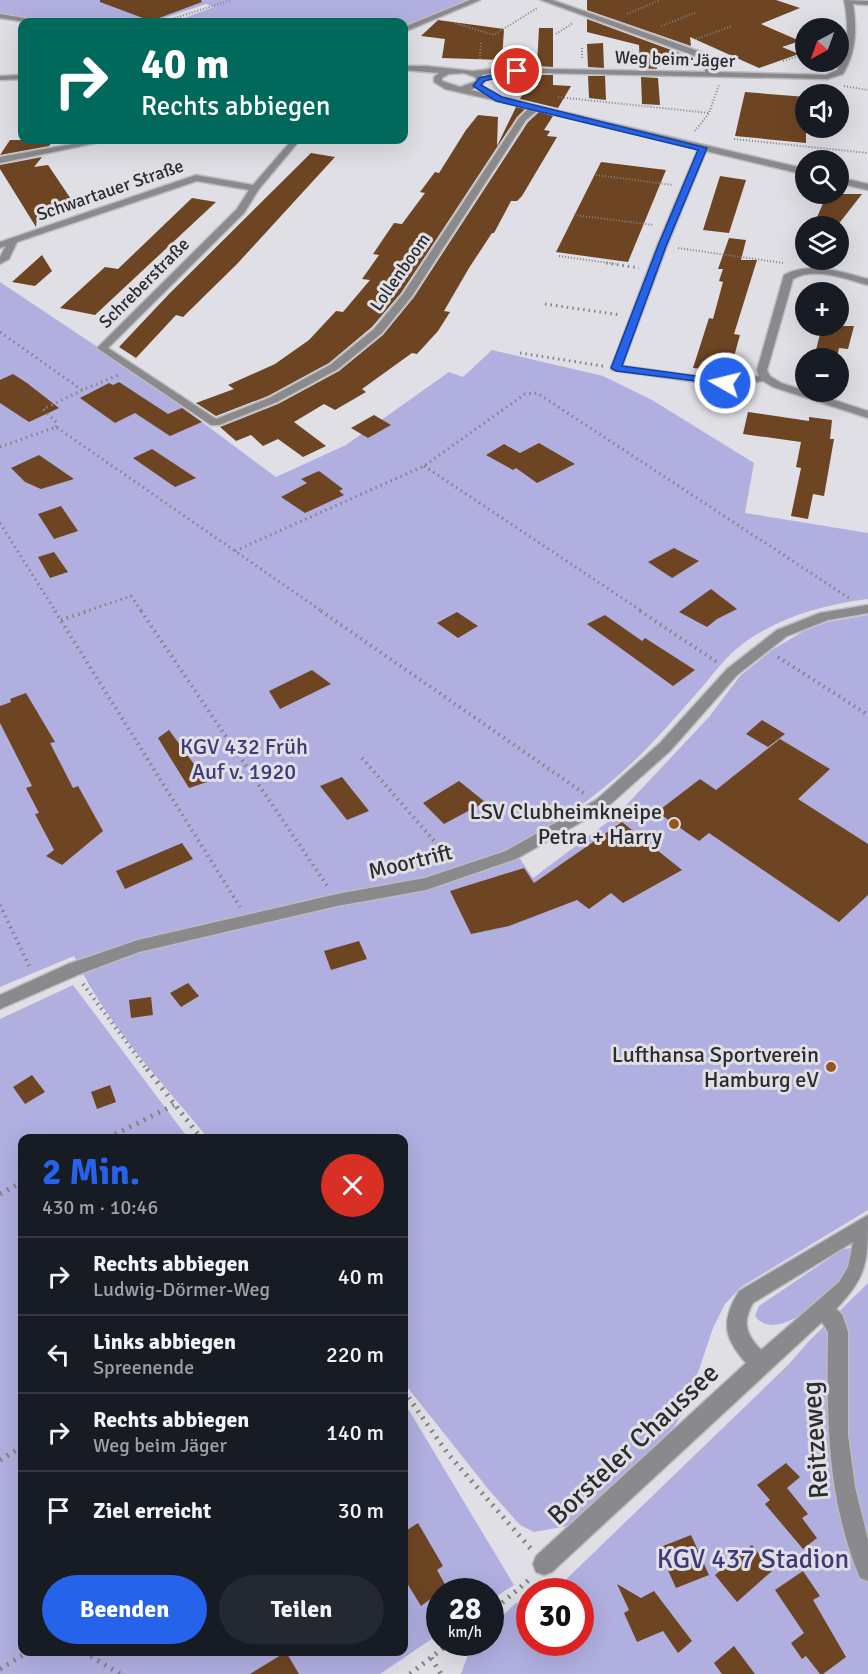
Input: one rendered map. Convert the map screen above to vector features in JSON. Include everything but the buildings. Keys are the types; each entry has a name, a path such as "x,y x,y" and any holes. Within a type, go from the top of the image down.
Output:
{"street":[{"path":"408,28 476,0"},
{"path":"547,0 679,46 706,59 710,76"},
{"path":"833,76 842,70 848,51 851,24 848,1 868,3"},
{"path":"0,16 18,19"},
{"path":"408,68 426,68 447,72"},
{"path":"408,69 438,77 447,72"},
{"name":"Weg beim Jäger","path":"447,72 517,71 813,78 833,76"},
{"name":"Weg beim Jäger","path":"462,89 517,71"},
{"path":"474,73 479,82 499,99"},
{"path":"0,78 18,77"},
{"path":"438,77 438,82 442,85 462,89 479,96 536,107 795,169"},
{"name":"Lollenboom","path":"215,423 273,400 334,367 378,331 406,296 523,118 536,107"},
{"path":"0,160 85,144"},
{"name":"Schreberstraße","path":"215,423 102,348 240,211 255,188 293,144"},
{"path":"703,148 662,246 616,368 725,383 765,378 777,385 868,415"},
{"name":"Schwartauer Straße","path":"0,245 196,178 255,188"},
{"path":"849,183 868,187"},
{"name":"Schwartauer Straße","path":"0,261 6,257 13,240"},
{"path":"765,378 762,370 788,277 794,272 816,272 868,282"},
{"name":"Moortrift","path":"0,1002 74,969 138,946 337,900 426,884 511,855 601,804 665,747 732,672 782,633 807,622 867,609"},
{"name":"Borsteler Chaussee","path":"544,1564 760,1364 823,1309 857,1274 865,1225"},
{"name":"Borsteler Chaussee","path":"760,1364 742,1346 735,1329 737,1311 746,1297 865,1225"},
{"name":"Reitzeweg","path":"823,1309 835,1321 838,1332 839,1445 846,1495 856,1540 868,1570"}],"path":[{"path":"175,18 231,0"},
{"path":"434,17 494,34 547,0"},
{"path":"611,21 660,0"},
{"path":"643,33 697,12"},
{"path":"679,46 732,26"},
{"path":"481,42 480,60 483,64"},
{"path":"683,144 709,113 723,76"},
{"path":"833,76 842,86 868,90"},
{"path":"554,97 709,113"},
{"path":"728,138 868,153"},
{"path":"596,175 687,187"},
{"path":"574,215 670,227"},
{"path":"662,246 781,262 794,272"},
{"path":"559,256 653,270"},
{"path":"545,304 635,317"},
{"path":"0,332 82,390"},
{"path":"520,353 616,368"},
{"path":"56,427 57,423 42,409 134,369"},
{"path":"235,551 424,466 525,394 537,393 867,609"},
{"path":"0,447 56,427"},
{"path":"56,427 601,804"},
{"path":"424,466 732,672"},
{"path":"0,523 249,920"},
{"path":"61,620 131,596 337,900"},
{"path":"763,647 868,715"},
{"path":"362,758 462,872"},
{"path":"0,905 37,985"},
{"path":"74,969 108,1020 198,1134"},
{"path":"116,1134 174,1105"},
{"path":"0,1194 18,1184"},
{"path":"408,1397 448,1454 544,1564 504,1602"},
{"path":"0,1460 18,1449"},
{"path":"0,1669 21,1656"},
{"path":"91,1656 120,1674"},
{"path":"410,1674 434,1656"},
{"path":"431,1658 441,1674"}],"green space":[{"path":"0,0 470,0 408,25 408,18 185,18 214,7 206,4 164,18 33,18 0,13"},
{"name":"KGV 432 Früh Auf v. 1920","path":"0,282 132,370 276,477 346,445 449,372 463,377 492,350 603,376 652,400 754,463 745,513 868,533 868,599 801,614 754,636 730,655 658,737 620,774 586,802 550,826 512,847 533,878 617,815 709,717 740,676 772,650 802,632 828,622 868,615 868,1210 741,1287 725,1304 713,1328 686,1408 672,1430 574,1525 534,1532 520,1525 489,1490 408,1388 408,1134 205,1134 118,1028 87,981 74,956 0,987"},
{"path":"73,985 185,1134 18,1134 18,1656 407,1656 380,1674 0,1674 0,1019"},
{"path":"851,1248 854,1251 841,1277 822,1298 799,1316 775,1325 764,1323 755,1316 759,1306 843,1249"},
{"name":"KGV 437 Stadion","path":"868,1283 868,1674 461,1674 468,1656 504,1656 504,1614 516,1603 516,1656 594,1656 594,1578 567,1578 788,1365"},
{"path":"408,1409 514,1585 504,1592 504,1578 426,1578 426,1643 408,1655"}],"place":[{"name":"LSV Clubheimkneipe Petra + Harry","path":"674,824"},
{"name":"Lufthansa Sportverein Hamburg eV","path":"831,1067"}],"route":[{"path":"517,71 482,80 477,86 499,99 703,148 662,246 616,368 725,383"}]}
